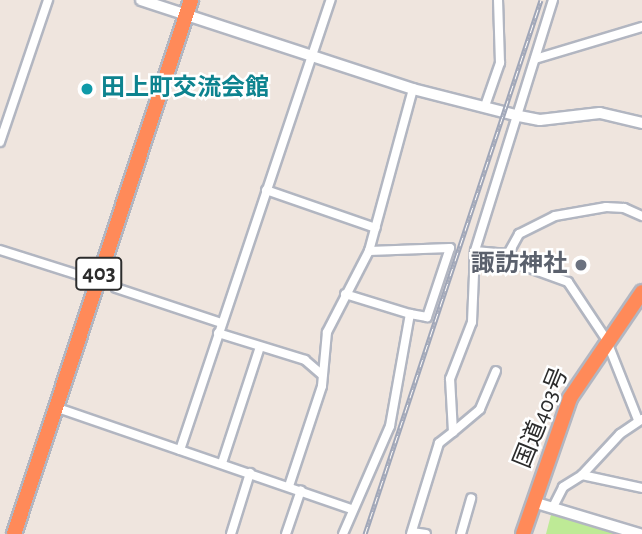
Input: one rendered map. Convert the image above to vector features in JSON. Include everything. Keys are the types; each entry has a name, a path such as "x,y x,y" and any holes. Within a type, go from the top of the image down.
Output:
{"highway":[{"name":"403","path":"14,534 191,0"},
{"name":"国道403号","path":"523,534 570,398 606,339 642,292"}],"street":[{"path":"0,142 48,0"},
{"path":"141,0 412,89 519,116 540,120 600,113 642,123"},
{"path":"180,450 331,0"},
{"path":"485,106 500,63 498,0"},
{"path":"453,432 450,379 472,322 475,251 553,0"},
{"path":"535,59 642,27"},
{"path":"289,486 322,386 327,332 369,251 412,89"},
{"path":"266,190 376,228"},
{"path":"508,254 519,234 555,216 606,207 624,208 642,216"},
{"path":"345,294 427,317 450,248 369,251"},
{"path":"0,250 85,277"},
{"path":"475,251 508,254 521,265 568,282 606,339 640,420 582,475 562,487 553,507"},
{"path":"116,288 221,323"},
{"path":"343,534 351,509 390,426 410,314"},
{"path":"218,333 305,360 322,375"},
{"path":"222,463 260,346"},
{"path":"426,534 412,533 439,443 480,409 496,371"},
{"path":"55,407 351,509"},
{"path":"230,534 250,473"},
{"path":"582,475 642,488"},
{"path":"286,534 301,490"},
{"path":"461,534 471,498"},
{"path":"533,502 640,534"}],"green space":[{"path":"553,507 640,534 546,534"}],"tunnel":[{"path":"85,277 116,288"}],"railway":[{"path":"365,534 541,0"}],"place":[{"name":"田上町交流会館","path":"87,89"},
{"name":"諏訪神社","path":"581,265"}]}
